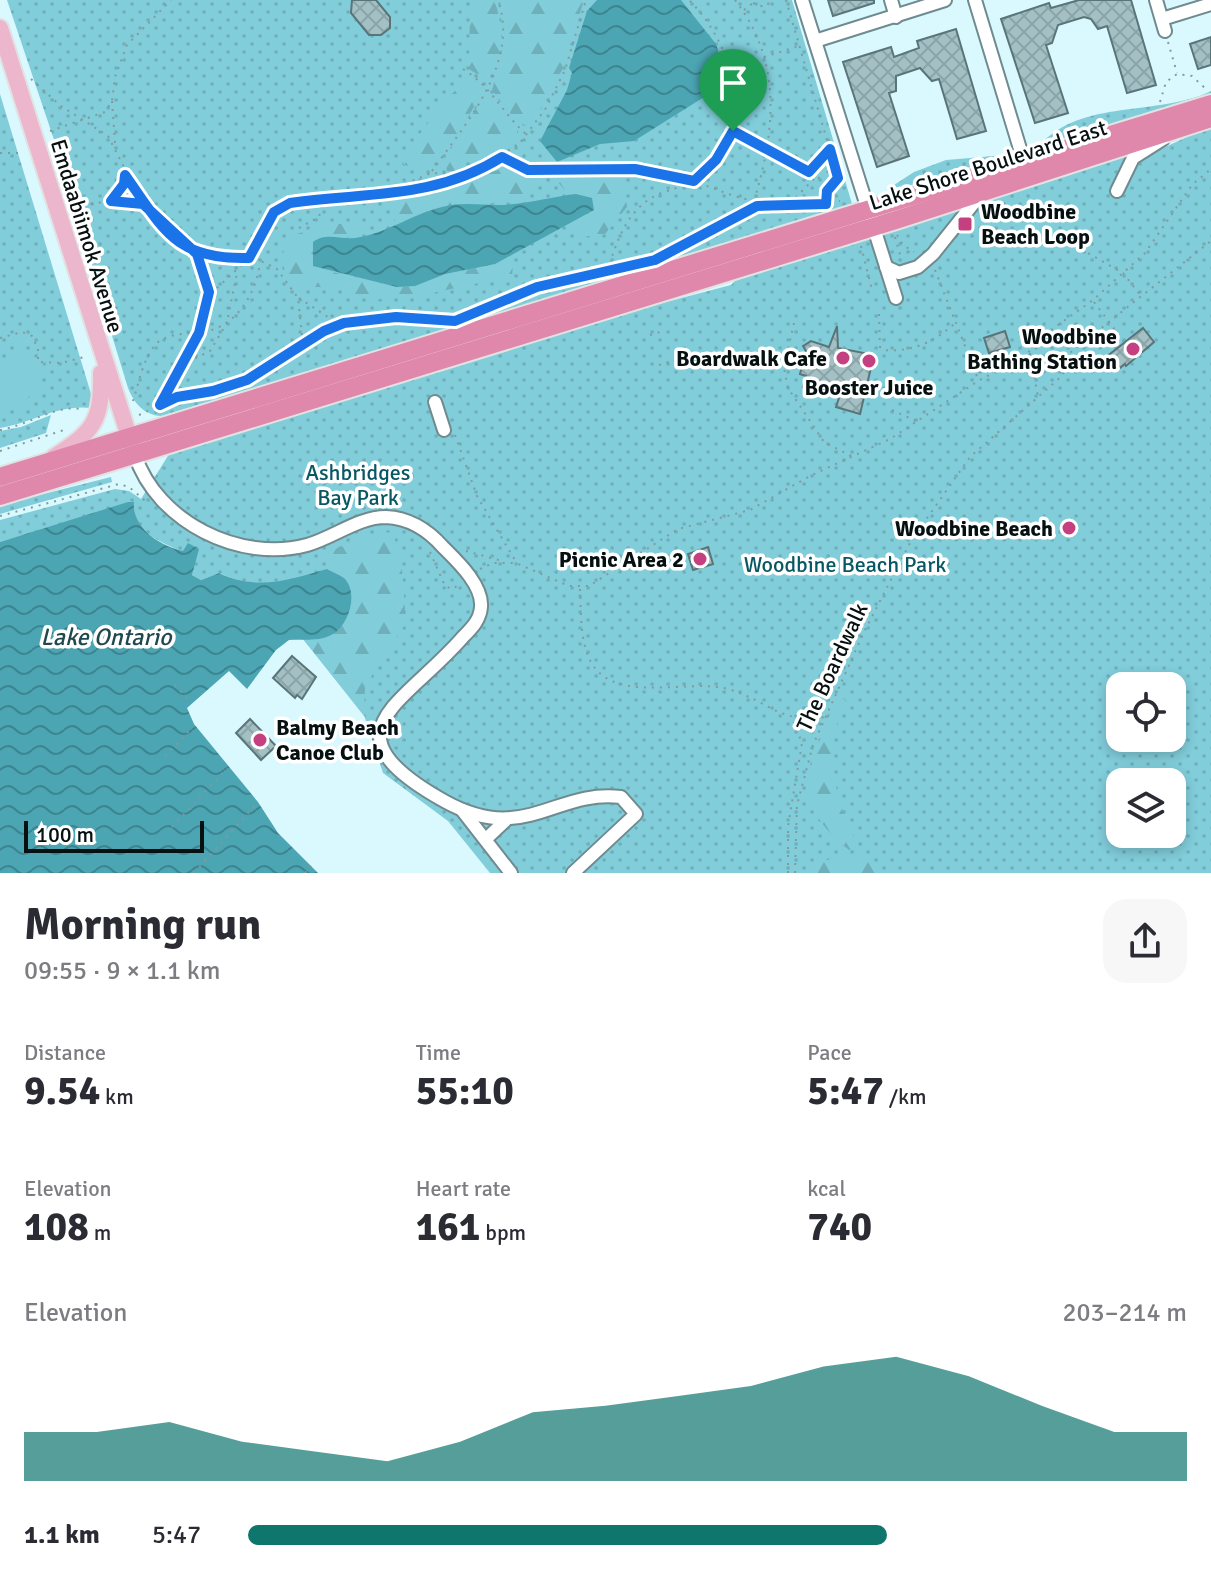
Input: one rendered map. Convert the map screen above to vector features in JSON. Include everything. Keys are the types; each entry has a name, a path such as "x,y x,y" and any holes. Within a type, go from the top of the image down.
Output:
{"highway":[{"name":"Lake Shore Boulevard East","path":"0,477 128,435 868,227 1024,162 1209,97"},
{"name":"Lake Shore Boulevard East","path":"0,496 1211,118"}],"main road":[{"name":"Emdaabiimok Avenue","path":"0,28 92,356 135,455"},
{"path":"50,459 84,436 100,413 92,356"}],"street":[{"path":"802,0 868,227 896,298"},
{"path":"891,0 896,17"},
{"path":"815,41 945,0"},
{"path":"975,0 1024,162"},
{"path":"1156,0 1165,31 1211,4"},
{"path":"1117,191 1133,158 1177,130"},
{"path":"886,267 899,273 918,267 987,189"},
{"path":"435,402 448,429"},
{"path":"135,455 140,471 158,495 182,518 230,543 268,550 286,549 386,517 415,524 445,548 478,590 480,613 475,625 456,646 392,707 383,724 381,744 389,763 411,782 462,810 507,819 537,815 603,795 621,797 636,814 573,873"},
{"path":"462,810 511,873"},
{"path":"486,839 507,819"}],"path":[{"path":"171,0 127,45 115,77 112,101 115,144 125,175 143,204 197,254 209,302"},
{"path":"431,173 488,86 502,41 498,0"},
{"path":"160,405 186,362 217,288 249,258 274,212 290,203 426,190 469,175 502,157 527,135 546,108 565,70 586,0"},
{"path":"607,272 621,232 640,208 652,197 694,181 716,160 733,131 732,81 719,41 689,0"},
{"path":"735,0 743,10 763,57 771,100 770,150 754,201"},
{"path":"743,10 752,2 764,7 773,0"},
{"path":"786,0 838,178"},
{"path":"1165,31 1177,74"},
{"path":"763,57 799,46"},
{"path":"463,69 488,86 509,119 527,135"},
{"path":"1160,104 1166,82 1177,74 1192,76 1209,97"},
{"path":"30,78 61,106 88,121 115,144"},
{"path":"50,131 88,121 105,112 112,101"},
{"path":"733,131 830,184"},
{"path":"809,172 830,149"},
{"path":"0,153 20,153"},
{"path":"502,157 528,170 635,169 694,181 754,201 757,206"},
{"path":"445,548 516,563 580,587 603,579 678,529 750,510 918,421 978,381 1030,352 1044,335 1093,300 1123,273 1162,233 1192,185 1211,169"},
{"path":"378,195 431,173 469,175"},
{"path":"111,201 124,184 125,175"},
{"path":"789,204 816,177"},
{"path":"838,178 848,181"},
{"path":"826,204 830,184 838,178"},
{"path":"655,260 757,206 826,204 849,199"},
{"path":"299,228 319,217 323,200"},
{"path":"75,206 111,201 143,204"},
{"path":"868,227 859,248 872,290"},
{"path":"898,229 896,233 903,263"},
{"path":"896,233 903,245 919,255"},
{"path":"1070,238 1079,248 1123,273 1141,296"},
{"name":"The Boardwalk","path":"795,873 797,805 813,745 915,533 970,457 1063,375 1066,356 1211,241"},
{"path":"197,254 261,260 277,269 298,298 338,325"},
{"path":"186,362 210,351 228,321 252,297 261,260"},
{"path":"933,265 978,381"},
{"path":"475,315 537,287 619,270"},
{"path":"228,321 237,271"},
{"path":"298,298 303,344"},
{"path":"1093,300 1127,346"},
{"path":"879,314 880,347 884,350 909,350 935,338 954,323"},
{"path":"146,413 177,397 213,391 247,380 338,325 372,318 455,321"},
{"path":"132,402 148,355 156,344 172,336 199,333 228,321"},
{"path":"794,323 784,368 788,388 824,442 852,457"},
{"path":"0,338 22,332 32,336 38,349 38,362 61,363 92,356"},
{"path":"650,335 660,332"},
{"path":"1030,352 1038,397"},
{"path":"659,365 671,361"},
{"path":"0,430 22,426 69,407 84,409 85,414"},
{"path":"892,410 918,421"},
{"path":"0,451 68,429"},
{"path":"448,429 477,496 516,563"},
{"path":"0,516 119,484 119,476"},
{"path":"475,572 506,562"},
{"path":"580,587 587,653 596,668 611,680 635,687 718,687 744,695 792,719 825,717"},
{"path":"175,685 191,703"},
{"path":"788,873 788,826 802,743 801,733 792,719"},
{"path":"165,756 193,727"},
{"path":"802,743 813,745"},
{"path":"172,827 227,768"},
{"path":"194,873 258,802"},
{"path":"305,873 311,866"}],"green space":[{"path":"7,0 792,0 852,204 404,345 161,416 155,415 140,407 128,388 80,217"},
{"path":"470,0 494,0 499,20 500,53 492,72 485,79 469,69"},
{"path":"500,0 584,0 562,70 531,127 517,122 492,90 504,48"},
{"path":"467,76 484,86 457,135 428,163 416,169 403,164 423,129"},
{"path":"1211,91 1211,95 1039,146 1056,131 1076,121 1098,114 1168,104"},
{"path":"0,94 92,397 91,408 56,411 0,428"},
{"path":"483,97 490,97 517,130 517,138 484,162 470,159 455,171 447,171 444,160"},
{"name":"Woodbine Beach Park","path":"1211,126 1211,873 490,873 448,821 383,773 364,715 303,639 294,579 256,583 219,573 201,580 192,575 195,557 146,532 139,524 134,503 0,542 0,520 115,489 129,491 141,499 171,451 525,339 731,285 743,273 1129,151 1139,159"},
{"path":"1006,155 1001,160 892,191 891,187 914,172 946,160"},
{"path":"501,169 541,173 537,186 528,192 526,201 441,207 396,226 392,206 396,196 439,188 443,190"},
{"path":"550,173 612,177 625,186 627,207 605,234 582,237 562,224 593,210 576,194 569,195"},
{"path":"364,222 355,238 339,236 319,269 397,287 415,286 445,274 495,264 514,252 512,276 413,297 368,300 341,288 293,286 283,261 284,248 291,236 325,225"},
{"path":"21,334 27,355 44,360 38,390 26,399 23,408 0,412 0,363 16,356 11,337"},
{"path":"51,415 46,433 0,448 0,431 21,427"},
{"path":"111,477 112,482 0,514 0,505"},
{"path":"392,532 401,556 406,623 365,686 364,716 303,639 313,641 345,579 327,569 330,551 374,534"},
{"path":"846,698 839,717 833,754 842,810 859,846 849,850 816,814 810,798 809,781 812,764 835,702"},
{"path":"868,855 876,873 808,873 825,860"}],"water":[{"path":"597,0 681,0 716,44 728,82 634,141 600,144 557,162 540,141 567,90 572,73 569,68 587,11"},
{"path":"576,194 592,198 594,210 495,264 445,274 415,286 397,287 313,266 313,242 323,237 366,236 449,205 507,205"},
{"name":"Lake Ontario","path":"134,502 138,520 157,540 183,551 188,543 199,549 192,575 201,580 219,573 247,582 273,582 327,569 344,578 348,584 350,608 344,623 333,634 317,639 289,640 276,650 247,689 229,671 187,708 194,724 258,802 278,833 318,873 0,873 0,542"}],"building":[{"path":"352,0 376,0 390,17 390,28 381,35 369,35 351,13"},
{"path":"828,0 874,0 874,3 833,16"},
{"path":"1079,0 1131,0 1156,85 1127,93 1107,26 1098,29 1091,19 1084,17 1058,25 1052,43 1046,45 1068,113 1035,123 1001,19 1049,3 1051,8"},
{"path":"956,29 986,131 957,139 939,79 932,81 920,68 896,76 896,91 889,93 909,156 877,167 843,62 891,47 894,57 919,48 917,41"},
{"path":"1211,37 1211,65 1198,69 1190,44"},
{"path":"837,326 838,348 874,355 860,414 836,407 839,398 803,387 806,376 800,374 806,351 803,346 811,341 829,347"},
{"name":"Woodbine Bathing Station","path":"1143,328 1154,342 1116,371 1105,358"},
{"path":"1005,331 1010,347 989,353 984,338"},
{"name":"Picnic Area 2","path":"708,547 713,564 693,570 688,554"},
{"path":"292,656 316,677 302,699 297,695 295,698 273,678"},
{"path":"250,719 276,746 261,760 236,733"}],"place":[{"name":"Woodbine Beach Loop","path":"965,224"},
{"name":"Woodbine Bathing Station","path":"1133,349"},
{"name":"Boardwalk Cafe","path":"843,358"},
{"name":"Booster Juice","path":"869,361"},
{"name":"Woodbine Beach","path":"1069,528"},
{"name":"Picnic Area 2","path":"700,559"},
{"name":"Balmy Beach Canoe Club","path":"260,740"}],"route":[{"path":"733,131 716,160 694,181 635,169 601,172 528,170 502,157 477,172 417,192 290,203 274,212 249,258 221,259 197,254 169,233 143,204 125,175 124,184 111,201 132,200 143,204 169,233 197,254 209,292 199,333 160,405 177,397 213,391 247,380 324,331 344,323 396,317 433,322 455,321 562,279 630,268 655,260 757,206 826,204 830,184 838,178 830,149 809,172 733,131"}],"park label":[{"name":"Ashbridges Bay Park","path":"358,484"}]}
